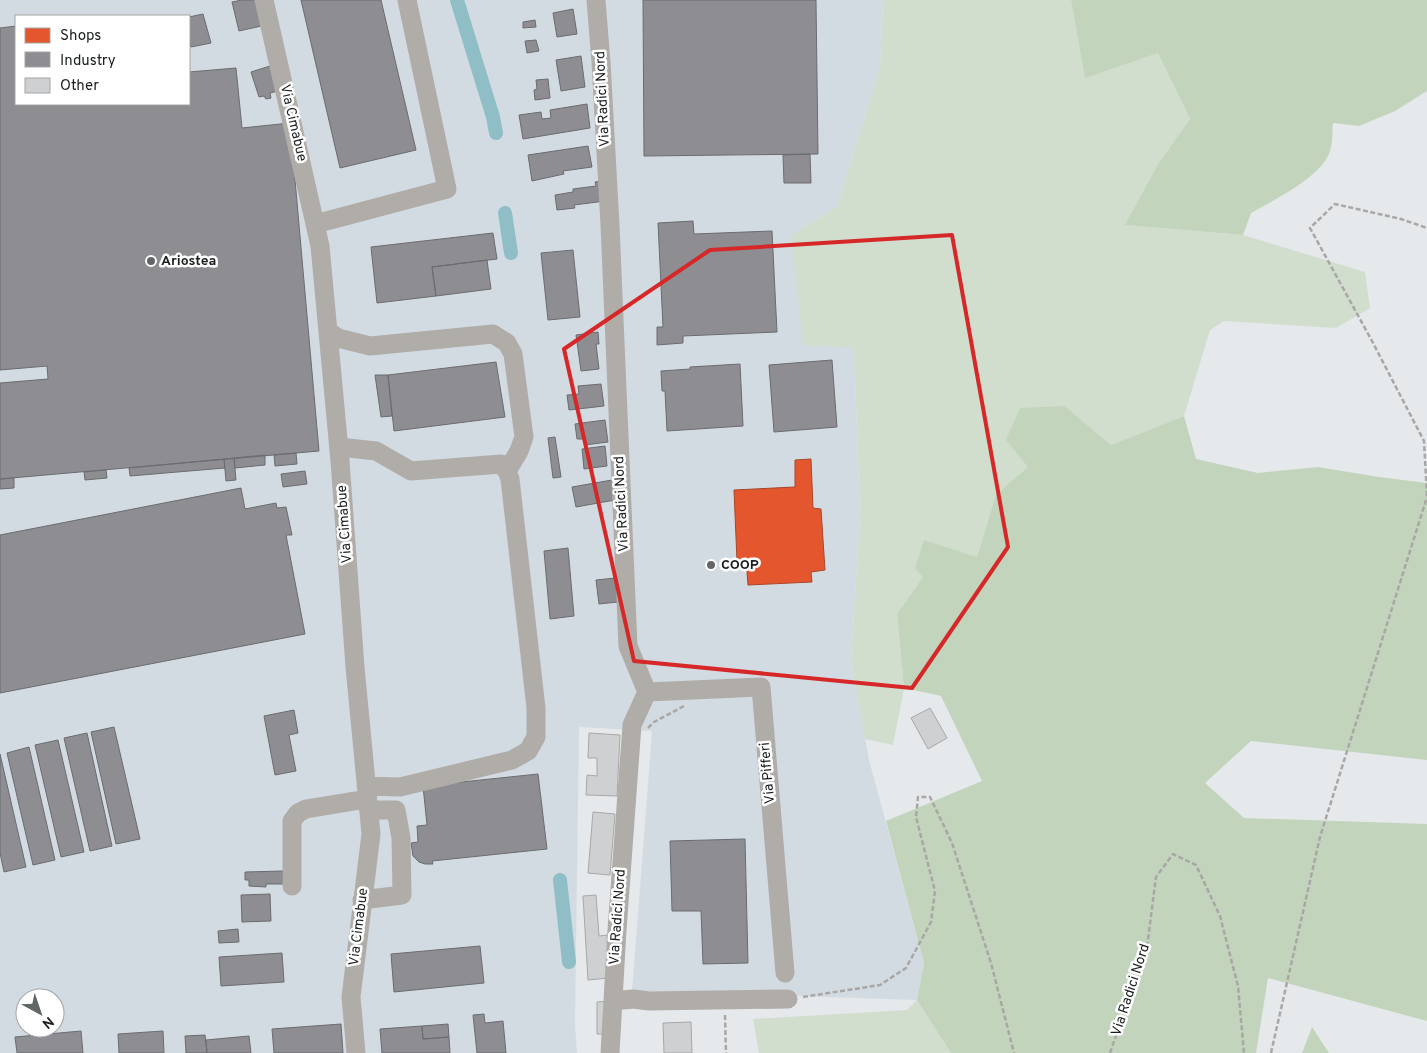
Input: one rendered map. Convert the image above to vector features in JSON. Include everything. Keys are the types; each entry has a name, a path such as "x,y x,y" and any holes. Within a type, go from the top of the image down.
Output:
{"street":[{"name":"Via Cimabue","path":"264,0 320,246 339,447 355,667 371,834 351,997 356,1053"},
{"path":"315,224 447,190 407,0"},
{"name":"Via Radici Nord","path":"596,0 609,206 628,646 647,692 632,725 610,1053"},
{"path":"328,331 338,338 370,346 493,334 507,344 512,354 524,438 520,451 507,470"},
{"path":"292,886 292,821 298,813 306,808 367,798 400,787 503,764 520,757 528,751 536,737 536,708 510,479 507,470 501,464 412,472 376,451 339,447"},
{"name":"Via Pifferi","path":"647,692 761,688 785,973"},
{"path":"362,900 402,895 401,838 396,810 367,798"},
{"path":"613,1001 633,999 649,1001 788,999"}],"path":[{"path":"1271,1053 1320,837 1427,497 1424,441 1310,228 1335,204 1401,219 1427,228"},
{"path":"788,999 880,986 906,968 931,922 935,890 916,817 918,797 930,797 952,843 988,954 1014,1053"},
{"name":"Via Radici Nord","path":"1110,1053 1147,947 1156,877 1172,854 1196,865 1220,916 1238,986 1244,1053"},
{"path":"724,1000 726,1053"}],"highlighted area":[{"path":"952,235 1008,547 912,688 634,661 564,349 710,250"}],"shaded area":[{"path":"0,0 883,0 880,68 837,207 791,235 854,348 860,514 851,661 869,760 924,963 917,1000 632,991 652,731 579,727 575,1025 577,1053 0,1053"}],"green space":[{"path":"883,0 1071,0 1085,77 1158,53 1190,119 1158,164 1126,225 1243,235 1365,272 1370,308 1336,328 1224,321 1210,330 1184,416 1111,445 1065,406 1028,467 996,494 977,557 924,541 923,577 897,614 904,688 893,745 865,739 851,661 860,514 854,348 803,345 791,235 837,207 880,68"},
{"path":"1071,0 1427,0 1427,91 1395,111 1359,126 1333,123 1331,148 1318,170 1284,195 1251,213 1243,235 1125,225 1158,164 1190,119 1158,53 1085,78"},
{"path":"1065,406 1111,445 1184,416 1196,459 1258,473 1318,467 1427,483 1427,760 1251,741 1205,783 1244,818 1427,824 1427,1021 1268,978 1256,1053 951,1053 917,1000 924,963 886,821 982,781 941,696 904,688 897,614 923,577 915,568 924,540 977,557 996,494 1028,467 1006,440 1020,408"},
{"path":"917,1000 951,1053 759,1053 753,1019 907,1010"},
{"path":"1312,1027 1329,1053 1302,1053"}],"building: Shops":[{"path":"811,459 813,508 821,509 825,570 811,572 812,582 748,585 746,559 737,561 734,490 795,487 795,460"}],"building: Industry":[{"path":"261,0 266,25 239,31 232,2"},
{"path":"301,0 381,0 416,150 340,168"},
{"path":"643,0 816,0 818,154 644,156"},
{"path":"573,9 577,34 557,37 553,13"},
{"path":"203,14 211,43 191,47 190,17"},
{"path":"535,20 536,27 523,28 523,22"},
{"name":"Ariostea","path":"15,26 15,105 190,105 190,72 236,68 242,128 290,123 319,451 0,479 0,383 48,379 47,366 0,370 0,28"},
{"path":"536,40 539,51 527,53 525,41"},
{"path":"581,56 585,87 561,91 556,60"},
{"path":"270,66 278,91 270,93 271,98 266,99 264,96 259,97 251,72"},
{"path":"548,79 550,98 535,100 536,80"},
{"path":"587,104 590,128 523,139 519,115 541,112 542,119 551,118 550,110"},
{"path":"588,146 592,167 563,171 564,174 532,181 528,155"},
{"path":"810,154 811,183 784,183 783,155"},
{"path":"603,181 605,201 574,205 575,208 557,210 555,195 573,192 573,189 596,186 595,182"},
{"path":"693,221 694,234 772,231 777,332 683,336 683,343 657,345 657,327 663,327 658,223"},
{"path":"493,233 497,259 432,267 436,296 377,303 371,247"},
{"path":"573,250 580,317 548,320 541,253"},
{"path":"487,260 491,289 436,296 432,267"},
{"path":"598,332 599,344 596,344 599,369 581,371 576,335"},
{"path":"832,360 837,427 774,432 769,365"},
{"path":"496,362 505,417 394,431 388,375"},
{"path":"740,364 743,426 667,431 665,391 662,391 661,371"},
{"path":"375,375 388,375 392,416 381,417"},
{"path":"601,384 604,406 569,410 567,395 579,394 578,386"},
{"path":"605,420 608,442 585,445 582,423"},
{"path":"582,423 584,439 577,439 575,424"},
{"path":"555,437 561,477 553,478 548,438"},
{"path":"605,446 607,466 584,469 582,449"},
{"path":"296,453 297,464 275,466 274,455"},
{"path":"265,455 265,465 235,468 234,458"},
{"path":"234,458 236,480 226,481 224,459"},
{"path":"224,459 225,468 130,476 129,468"},
{"path":"106,470 107,478 85,480 84,472"},
{"path":"305,471 307,484 283,487 281,474"},
{"path":"14,478 14,488 0,489 0,479"},
{"path":"612,480 615,500 576,507 572,487"},
{"path":"241,488 245,509 276,503 277,508 286,507 292,535 286,535 305,634 0,693 0,535"},
{"path":"568,548 574,616 550,619 544,551"},
{"path":"615,578 618,602 599,604 596,580"},
{"path":"294,710 298,733 289,735 296,771 275,775 264,716"},
{"path":"114,727 140,839 116,844 91,732"},
{"path":"87,733 112,846 90,851 64,738"},
{"path":"58,740 84,852 61,857 35,745"},
{"path":"29,747 55,860 33,865 7,753"},
{"path":"0,754 26,867 4,872 0,853"},
{"path":"538,774 547,849 432,861 433,864 419,862 413,856 411,843 418,842 417,826 427,825 423,786"},
{"path":"745,839 748,963 703,964 701,911 672,911 670,841"},
{"path":"283,871 283,884 266,884 266,887 249,886 249,880 245,880 245,872"},
{"path":"270,894 271,921 242,922 241,895"},
{"path":"238,929 239,942 219,943 218,931"},
{"path":"480,946 484,983 394,992 391,954"},
{"path":"282,953 284,982 221,986 219,957"},
{"path":"484,1014 485,1023 503,1021 506,1053 477,1053 473,1015"},
{"path":"341,1024 343,1053 274,1053 272,1029"},
{"path":"448,1024 449,1037 423,1039 422,1026"},
{"path":"422,1026 423,1039 449,1037 450,1053 382,1053 380,1029"},
{"path":"81,1031 83,1053 17,1053 15,1038 65,1038 65,1032"},
{"path":"163,1031 164,1053 119,1053 118,1034"},
{"path":"205,1035 207,1053 186,1053 185,1036"},
{"path":"249,1036 251,1053 207,1053 206,1040"}],"building: Other":[{"path":"930,708 947,738 928,749 911,718"},
{"path":"589,733 620,735 617,796 586,795 587,775 597,776 597,758 588,758"},
{"path":"593,812 615,814 610,875 588,873"},
{"path":"596,895 599,936 607,935 609,978 588,980 583,896"},
{"path":"610,1001 610,1034 597,1034 597,1002"},
{"path":"691,1022 692,1053 664,1053 663,1023"}],"waterway":[{"path":"457,0 493,117 496,133"},
{"path":"505,213 511,253"},
{"path":"560,880 569,962"}],"place":[{"name":"Ariostea","path":"151,261"},
{"name":"COOP","path":"711,565"}]}
